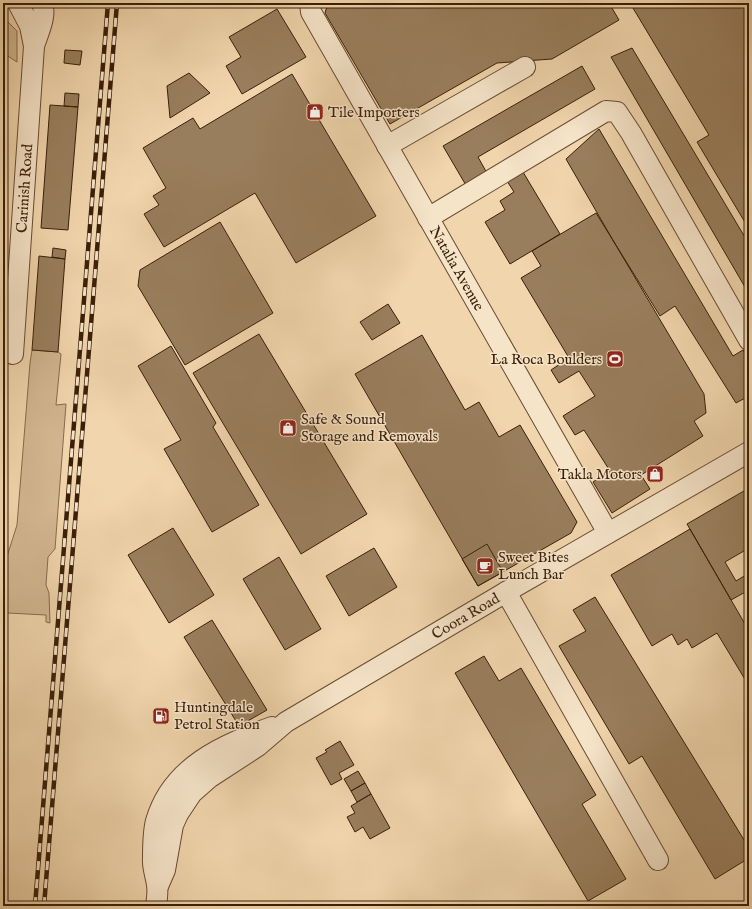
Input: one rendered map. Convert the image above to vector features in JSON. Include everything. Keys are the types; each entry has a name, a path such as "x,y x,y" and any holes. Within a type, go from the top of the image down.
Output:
{"street":[{"name":"Carinish Road","path":"18,3 30,26 34,46"},
{"name":"Carinish Road","path":"13,354 34,46 43,14 42,3"},
{"name":"Natalia Avenue","path":"310,3 311,12 608,534"},
{"path":"387,146 526,67"},
{"path":"428,218 606,111 617,112 631,133 749,340"},
{"name":"Coora Road","path":"156,906 158,886 165,870 173,825 178,814 185,786 208,778 258,746 286,722 506,592 749,452"},
{"path":"506,592 658,860"}],"shaded area":[{"path":"8,22 17,31 17,62 3,53 3,25"},
{"path":"32,350 58,352 61,354 56,405 66,404 55,549 48,557 46,585 49,593 50,623 46,622 46,615 8,613 6,617 3,648 3,569 17,525"}],"building":[{"path":"328,3 609,3 619,20 552,59 497,63 390,124 325,13"},
{"path":"630,3 749,3 749,229 697,142 709,135"},
{"path":"277,9 306,57 242,94 226,66 241,57 229,37"},
{"path":"632,48 749,244 749,294 611,57"},
{"path":"65,50 82,51 80,65 64,63"},
{"path":"582,66 595,89 478,157 488,175 467,187 443,146"},
{"path":"189,73 210,93 170,118 167,86"},
{"path":"292,74 376,216 296,263 255,193 164,247 144,214 159,205 153,196 166,188 143,148 193,118 200,129"},
{"path":"65,93 79,94 78,107 64,106"},
{"path":"50,105 78,107 68,230 41,228"},
{"path":"599,129 733,356 743,350 749,360 749,396 736,403 675,306 660,316 614,242 566,159"},
{"path":"523,172 560,234 510,264 485,222 505,210 500,201 514,192 507,181"},
{"path":"596,213 704,394 706,413 694,421 703,436 641,475 650,489 612,513 593,482 610,471 584,430 575,435 563,416 595,396 579,371 559,383 551,370 569,358 521,278 541,266 532,251"},
{"path":"220,222 273,313 185,365 138,286 140,270"},
{"path":"53,248 66,250 65,259 52,257"},
{"path":"39,256 65,259 58,352 32,350"},
{"path":"388,304 400,323 372,340 360,322"},
{"path":"259,334 367,514 301,554 193,373"},
{"path":"422,335 465,410 479,402 499,437 520,425 577,522 571,533 478,586 355,374"},
{"path":"171,346 216,423 213,427 259,505 212,532 164,449 181,440 138,366"},
{"path":"749,488 749,548 725,562 736,581 749,573 749,590 731,600 687,524"},
{"path":"173,528 214,595 169,623 128,555"},
{"path":"690,529 749,631 749,686 717,633 692,648 687,639 678,645 672,634 652,646 611,575"},
{"path":"487,544 503,572 478,586 462,559"},
{"path":"374,548 397,587 349,616 326,576"},
{"path":"279,557 321,629 285,650 243,579"},
{"path":"595,597 749,848 749,858 715,879 642,756 629,764 559,646 586,631 573,610"},
{"path":"212,620 267,710 239,726 184,637"},
{"path":"484,656 499,681 521,668 596,795 582,804 626,879 588,901 455,673"},
{"path":"340,741 354,765 339,773 342,779 331,785 316,758 327,752 325,750"},
{"path":"358,771 365,783 351,791 344,779"},
{"path":"365,783 371,794 357,802 351,791"},
{"path":"371,794 390,828 370,839 363,827 355,832 347,817 355,813 351,806"}],"railway":[{"path":"35,906 108,3"},
{"path":"44,906 117,3"}],"place":[{"name":"Tile Importers","path":"315,112"},
{"name":"La Roca Boulders","path":"615,359"},
{"name":"Safe & Sound Storage and Removals","path":"288,428"},
{"name":"Takla Motors","path":"655,474"},
{"name":"Sweet Bites Lunch Bar","path":"485,566"},
{"name":"Huntingdale Petrol Station","path":"161,716"}]}
